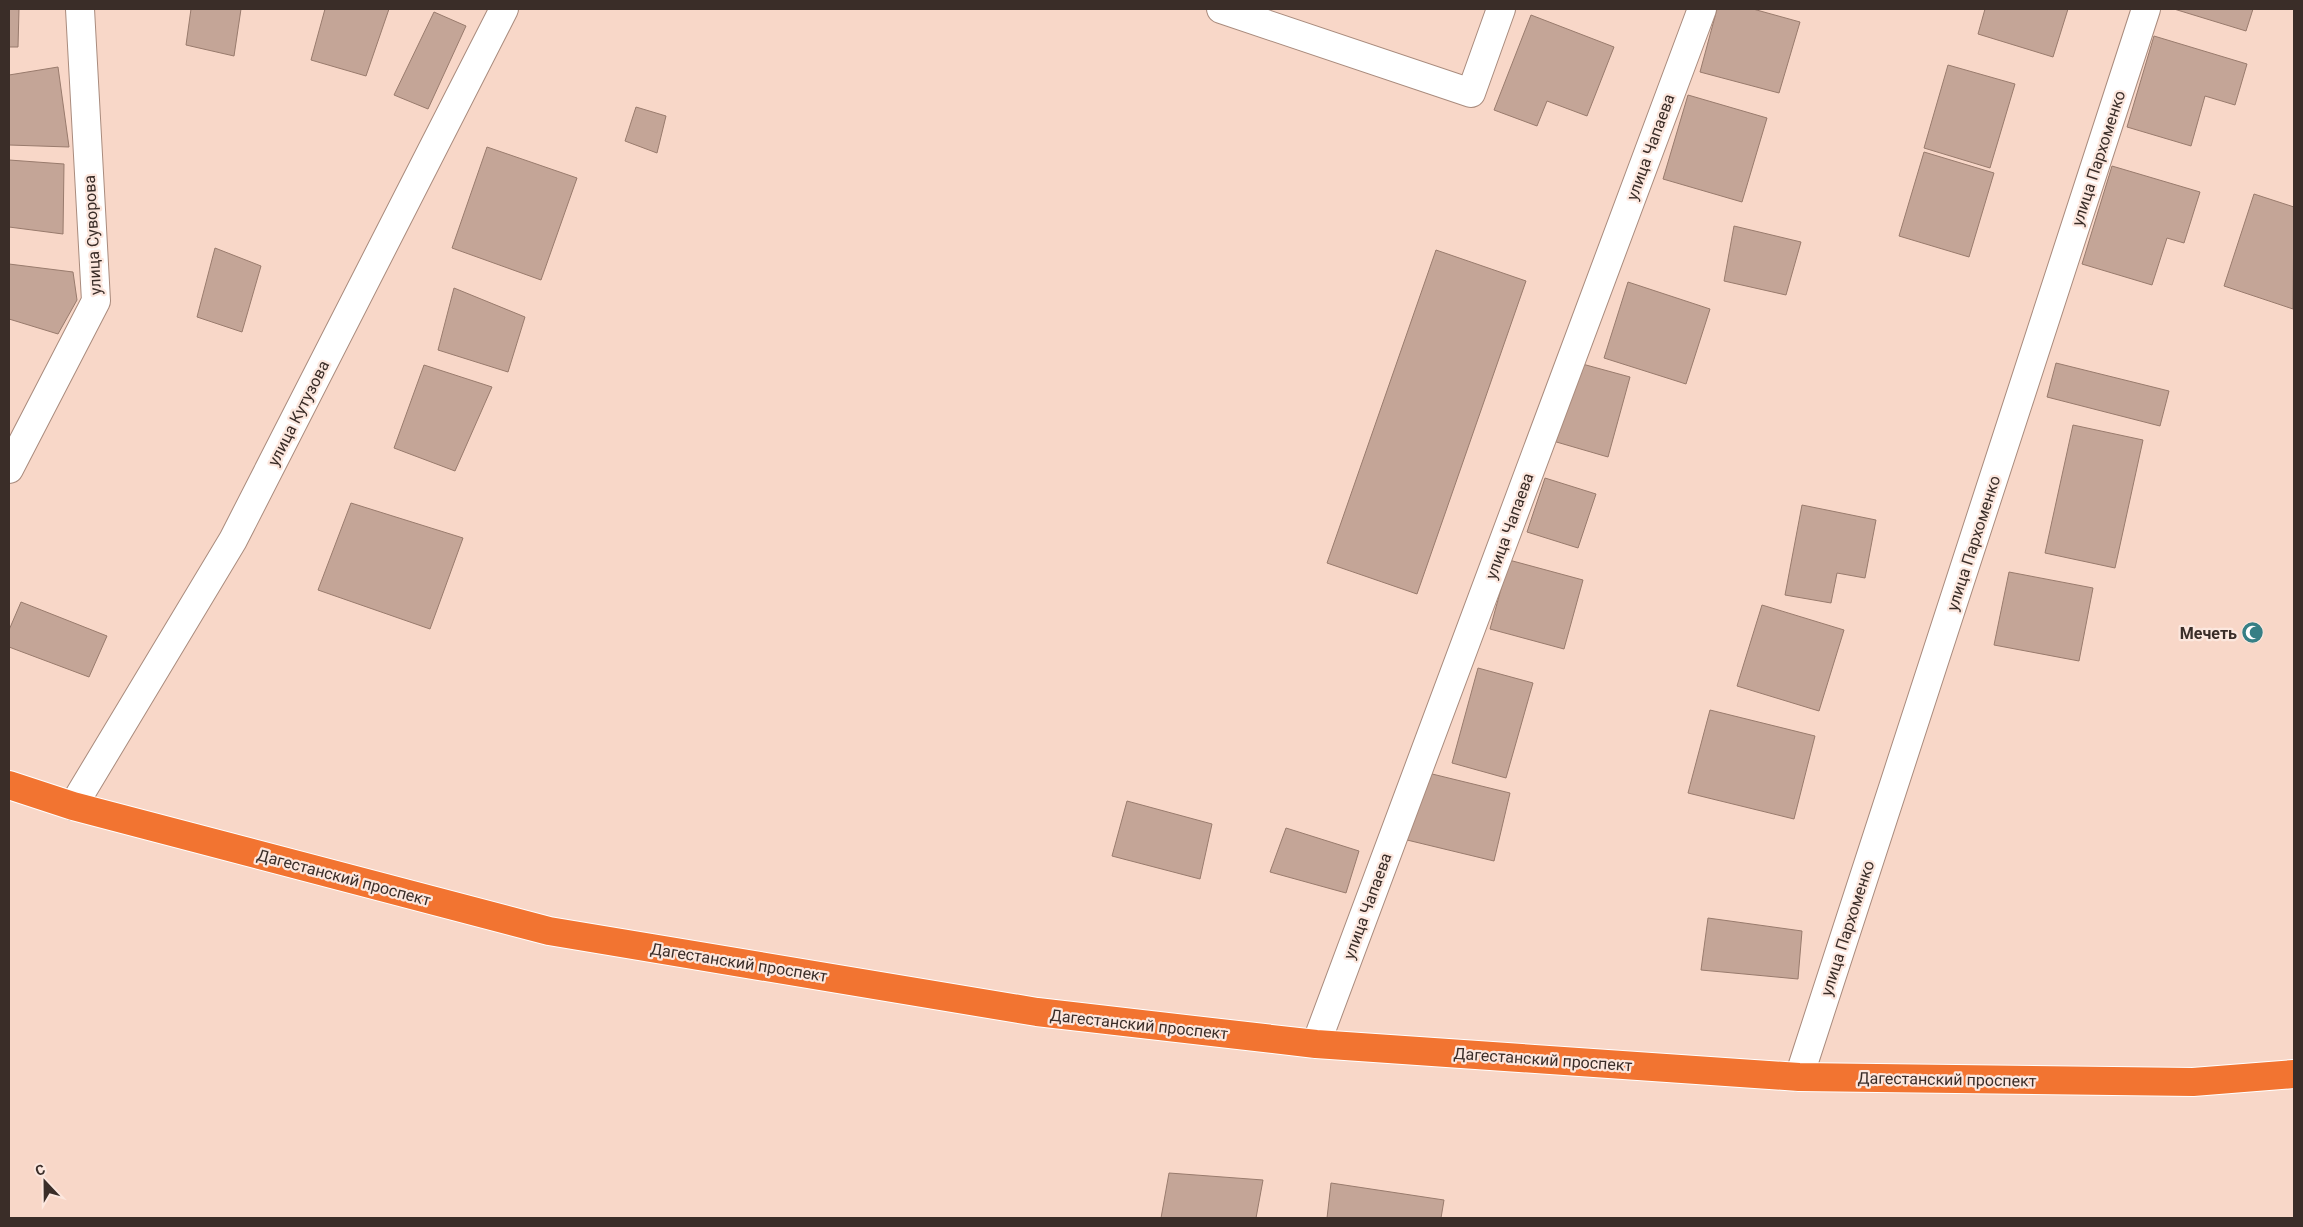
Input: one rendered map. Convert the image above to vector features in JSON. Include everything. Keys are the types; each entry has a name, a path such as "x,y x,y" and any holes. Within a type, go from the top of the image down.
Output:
{"highway":[{"name":"Дагестанский проспект","path":"9,785 74,806 548,930 1037,1012 1316,1044 1799,1077 2193,1082 2294,1074"}],"street":[{"name":"улица Суворова","path":"9,470 96,302 80,9"},
{"name":"улица Кутузова","path":"74,806 233,540 504,9"},
{"path":"1221,9 1470,93 1501,9"},
{"name":"улица Чапаева","path":"1316,1044 1702,9"},
{"name":"улица Пархоменко","path":"1799,1077 2146,9"}],"building":[{"path":"9,9 19,9 18,47 9,47"},
{"path":"191,9 241,9 234,56 186,45"},
{"path":"325,9 389,9 366,76 311,60"},
{"path":"1717,9 1753,9 1800,22 1779,93 1700,72"},
{"path":"1985,9 2068,9 2053,57 1978,34"},
{"path":"2174,9 2253,9 2246,31"},
{"path":"434,12 466,26 428,109 394,95"},
{"path":"1531,15 1614,47 1587,116 1547,101 1537,126 1494,110"},
{"path":"2154,36 2247,64 2235,105 2205,96 2191,146 2127,127"},
{"path":"1948,65 2015,84 1990,168 1924,148"},
{"path":"58,67 69,147 9,145 9,75"},
{"path":"1688,95 1767,118 1742,202 1663,179"},
{"path":"636,107 666,116 657,153 625,141"},
{"path":"487,147 577,178 541,280 452,248"},
{"path":"1924,152 1994,173 1969,257 1899,236"},
{"path":"9,160 64,164 63,234 9,227"},
{"path":"2112,166 2200,192 2184,243 2167,238 2152,285 2082,264"},
{"path":"2254,194 2294,207 2293,309 2224,286"},
{"path":"1734,226 1801,242 1786,295 1724,281"},
{"path":"215,248 261,266 242,332 197,317"},
{"path":"1436,250 1526,281 1417,594 1327,563"},
{"path":"9,264 73,272 77,300 58,334 9,319"},
{"path":"1628,282 1710,309 1686,384 1604,358"},
{"path":"454,288 525,317 508,372 438,350"},
{"path":"1575,362 1630,377 1608,457 1553,441"},
{"path":"2056,363 2169,391 2160,426 2047,397"},
{"path":"424,365 492,387 455,471 394,448"},
{"path":"2073,425 2143,440 2115,568 2045,553"},
{"path":"1545,478 1596,494 1578,548 1527,532"},
{"path":"351,503 463,538 430,629 318,590"},
{"path":"1802,505 1876,520 1865,578 1837,573 1831,603 1785,595"},
{"path":"1509,560 1583,580 1564,649 1490,629"},
{"path":"2009,572 2093,588 2079,661 1994,645"},
{"path":"21,602 107,636 89,677 9,647 9,630"},
{"path":"1762,605 1844,630 1819,711 1737,686"},
{"path":"1478,668 1533,683 1506,778 1452,763"},
{"path":"1710,710 1815,736 1794,819 1688,793"},
{"path":"1424,772 1510,793 1494,861 1407,840"},
{"path":"1127,801 1212,824 1200,879 1112,856"},
{"path":"1286,828 1359,851 1346,893 1270,872"},
{"path":"1708,918 1802,931 1798,979 1701,970"},
{"path":"1169,1173 1263,1180 1256,1218 1161,1218"},
{"path":"1331,1183 1444,1200 1441,1218 1327,1218"}],"place":[{"name":"Мечеть","path":"2253,633"}]}
